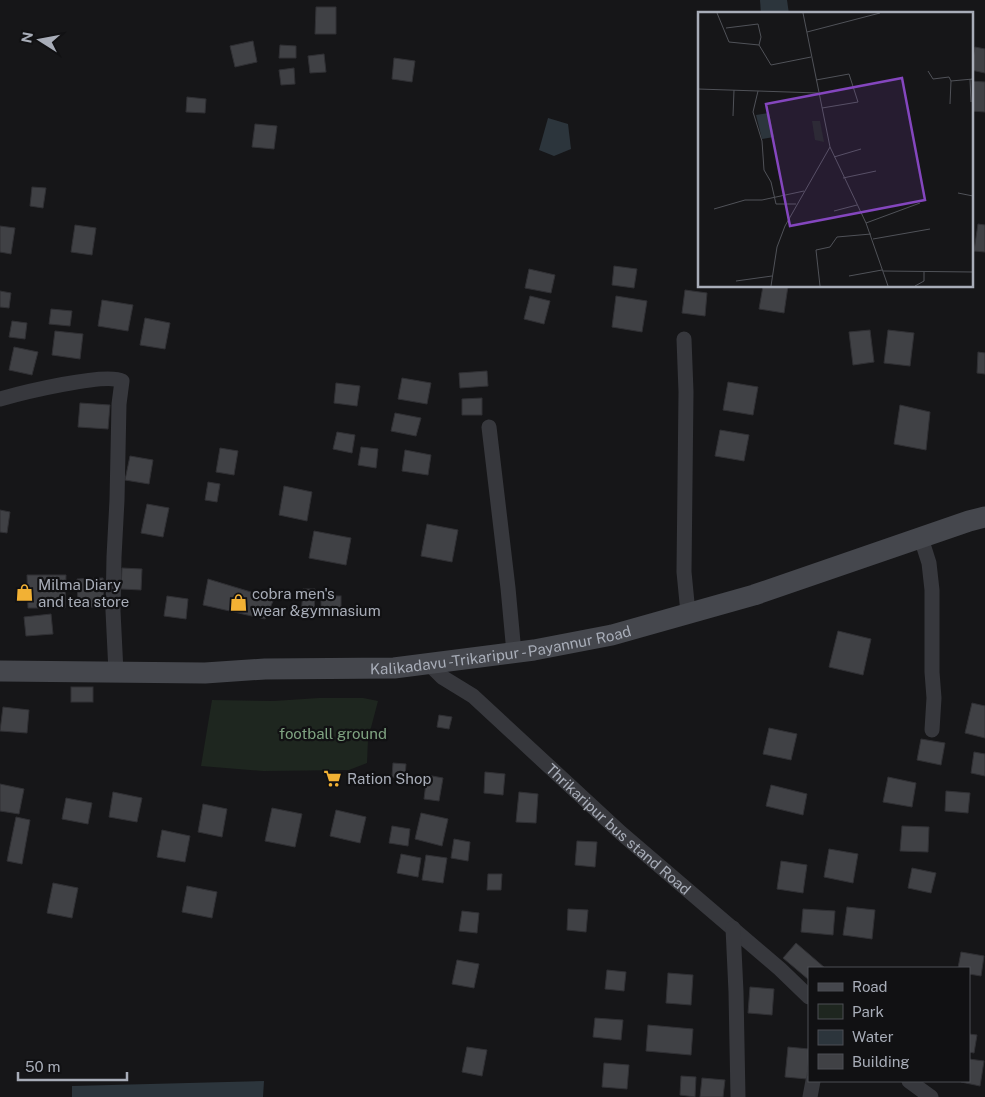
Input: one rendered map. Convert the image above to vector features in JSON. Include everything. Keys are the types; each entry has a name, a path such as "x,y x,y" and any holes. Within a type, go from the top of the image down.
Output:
{"main road":[{"name":"Kalikadavu -Trikaripur - Payannur Road","path":"0,671 205,673 265,669 394,668 514,653 612,635 688,614 754,595 985,518"}],"street":[{"path":"684,339 686,392 684,572 688,614"},
{"path":"0,399 32,390 99,379 117,378 122,381 119,404 114,557 113,611 116,672"},
{"path":"489,427 514,653"},
{"path":"921,538 929,563 932,590 932,672 934,698 932,730"},
{"name":"Thrikaripur bus stand Road","path":"429,664 442,677 473,696 621,833 733,928 808,996"},
{"path":"733,928 738,1097"},
{"path":"810,1097 813,1082"},
{"path":"910,1082 931,1097"}],"green space":[{"name":"football ground","path":"363,698 378,701 368,739 367,763 349,770 263,771 201,766 212,700 274,701"}],"water":[{"path":"760,0 787,0 789,12 761,12"},
{"path":"548,118 568,124 571,149 554,156 539,150"},
{"path":"264,1081 263,1097 72,1097 72,1086"}],"building":[{"path":"316,7 336,7 336,34 315,34"},
{"path":"253,41 257,62 235,67 230,46"},
{"path":"280,45 296,46 296,58 279,58"},
{"path":"975,47 985,49 985,73 972,70"},
{"path":"324,54 326,72 310,73 308,56"},
{"path":"394,58 415,61 412,82 392,79"},
{"path":"294,68 295,84 281,85 279,70"},
{"path":"972,81 985,82 985,112 972,111"},
{"path":"187,97 206,99 205,113 186,112"},
{"path":"255,124 277,126 274,149 252,147"},
{"path":"32,187 46,188 43,208 30,206"},
{"path":"978,224 985,225 985,252 974,251"},
{"path":"75,225 96,228 92,255 71,252"},
{"path":"0,226 15,228 11,254 0,252"},
{"path":"614,266 637,269 634,288 612,285"},
{"path":"529,269 555,275 551,293 525,288"},
{"path":"763,288 788,288 784,313 759,309"},
{"path":"685,290 707,293 705,316 682,313"},
{"path":"0,291 11,293 9,308 0,307"},
{"path":"530,296 550,301 544,324 524,319"},
{"path":"616,296 647,301 642,332 612,327"},
{"path":"102,300 133,305 128,331 98,326"},
{"path":"51,309 72,311 70,326 49,324"},
{"path":"145,318 170,323 165,349 140,345"},
{"path":"12,321 27,323 25,339 9,337"},
{"path":"870,330 874,362 853,365 849,332"},
{"path":"888,330 914,333 910,366 884,363"},
{"path":"55,331 83,334 80,359 52,355"},
{"path":"14,347 38,352 32,375 9,370"},
{"path":"978,352 985,353 985,374 977,373"},
{"path":"487,371 488,386 460,388 459,373"},
{"path":"402,378 431,383 427,404 398,399"},
{"path":"728,382 758,387 753,415 723,410"},
{"path":"336,383 360,386 357,406 334,403"},
{"path":"482,398 482,415 462,415 462,399"},
{"path":"80,403 110,405 108,429 78,427"},
{"path":"900,405 930,412 926,450 894,444"},
{"path":"395,413 421,418 416,436 391,431"},
{"path":"720,430 749,435 744,461 715,456"},
{"path":"337,432 355,435 352,453 333,449"},
{"path":"361,447 378,449 376,468 358,465"},
{"path":"220,448 238,451 234,475 216,472"},
{"path":"405,450 431,455 428,475 402,471"},
{"path":"130,456 153,460 149,484 125,480"},
{"path":"208,482 220,484 217,502 205,500"},
{"path":"284,486 312,492 307,521 279,515"},
{"path":"147,504 169,508 163,537 141,533"},
{"path":"0,510 10,512 7,533 0,532"},
{"path":"427,524 458,530 452,562 421,556"},
{"path":"314,531 351,538 346,565 309,558"},
{"path":"122,568 142,569 141,590 121,589"},
{"path":"27,575 66,575 65,608 28,608"},
{"path":"103,578 104,607 78,607 77,579"},
{"name":"cobra men's wear &gymnasium","path":"208,579 274,599 265,619 203,605"},
{"path":"303,589 315,589 314,617 301,617"},
{"path":"167,596 188,599 186,619 164,616"},
{"path":"321,596 341,596 341,616 321,616"},
{"path":"51,614 53,634 26,636 24,617"},
{"path":"838,631 871,639 863,675 829,667"},
{"path":"71,687 93,687 93,702 71,702"},
{"path":"972,703 985,706 985,738 965,733"},
{"path":"3,707 29,710 27,733 0,731"},
{"path":"439,715 452,717 449,729 437,727"},
{"path":"769,728 797,734 791,760 763,754"},
{"path":"921,739 945,743 941,765 917,760"},
{"path":"974,752 985,754 985,776 971,773"},
{"path":"393,763 406,764 405,778 392,777"},
{"path":"485,772 505,774 503,795 484,793"},
{"path":"427,775 443,778 439,801 424,799"},
{"path":"888,777 916,783 912,807 883,802"},
{"path":"0,784 24,789 19,814 0,811"},
{"path":"771,785 807,794 803,815 766,806"},
{"path":"946,791 970,793 968,813 945,811"},
{"path":"113,792 142,798 137,822 109,817"},
{"path":"519,792 538,794 536,823 516,822"},
{"path":"66,798 92,803 88,824 62,819"},
{"path":"203,804 227,809 222,837 198,832"},
{"path":"272,808 302,814 295,847 265,841"},
{"path":"336,810 366,817 360,843 330,836"},
{"path":"421,813 448,819 442,846 415,839"},
{"path":"16,817 30,820 22,864 7,861"},
{"path":"392,826 410,829 408,846 389,843"},
{"path":"902,826 929,827 928,852 900,851"},
{"path":"162,830 190,836 185,862 157,857"},
{"path":"454,839 470,842 468,861 451,858"},
{"path":"577,841 597,842 595,867 575,865"},
{"path":"829,849 858,854 853,883 824,877"},
{"path":"401,854 421,858 418,877 397,873"},
{"path":"426,855 447,858 443,883 422,880"},
{"path":"781,861 807,865 803,893 777,889"},
{"path":"912,868 936,873 931,893 908,888"},
{"path":"488,874 502,874 501,890 487,890"},
{"path":"53,883 78,888 72,918 47,913"},
{"path":"187,886 217,892 212,918 182,912"},
{"path":"847,907 875,910 872,939 843,935"},
{"path":"568,909 588,910 586,932 567,930"},
{"path":"803,909 835,911 833,935 801,932"},
{"path":"462,911 479,913 477,933 459,931"},
{"path":"796,943 824,967 808,967 808,979 783,958"},
{"path":"961,952 984,956 981,976 970,974 970,967 958,967"},
{"path":"457,960 479,964 474,988 452,984"},
{"path":"607,970 626,972 624,991 605,989"},
{"path":"668,973 693,975 691,1005 666,1003"},
{"path":"750,987 774,989 772,1015 748,1013"},
{"path":"595,1018 623,1020 621,1040 593,1037"},
{"path":"648,1025 693,1029 691,1055 646,1051"},
{"path":"970,1034 977,1035 974,1053 970,1052"},
{"path":"467,1047 487,1050 482,1076 462,1072"},
{"path":"788,1047 808,1049 807,1079 785,1077"},
{"path":"970,1059 984,1061 980,1086 961,1082 970,1082"},
{"path":"604,1063 629,1065 627,1089 602,1087"},
{"path":"681,1076 696,1077 695,1097 680,1095"},
{"path":"702,1078 725,1080 723,1097 700,1097"}],"place":[{"name":"Milma Diary and tea store","path":"24,593"},
{"name":"cobra men's wear &gymnasium","path":"238,602"},
{"name":"Ration Shop","path":"333,778"}]}
